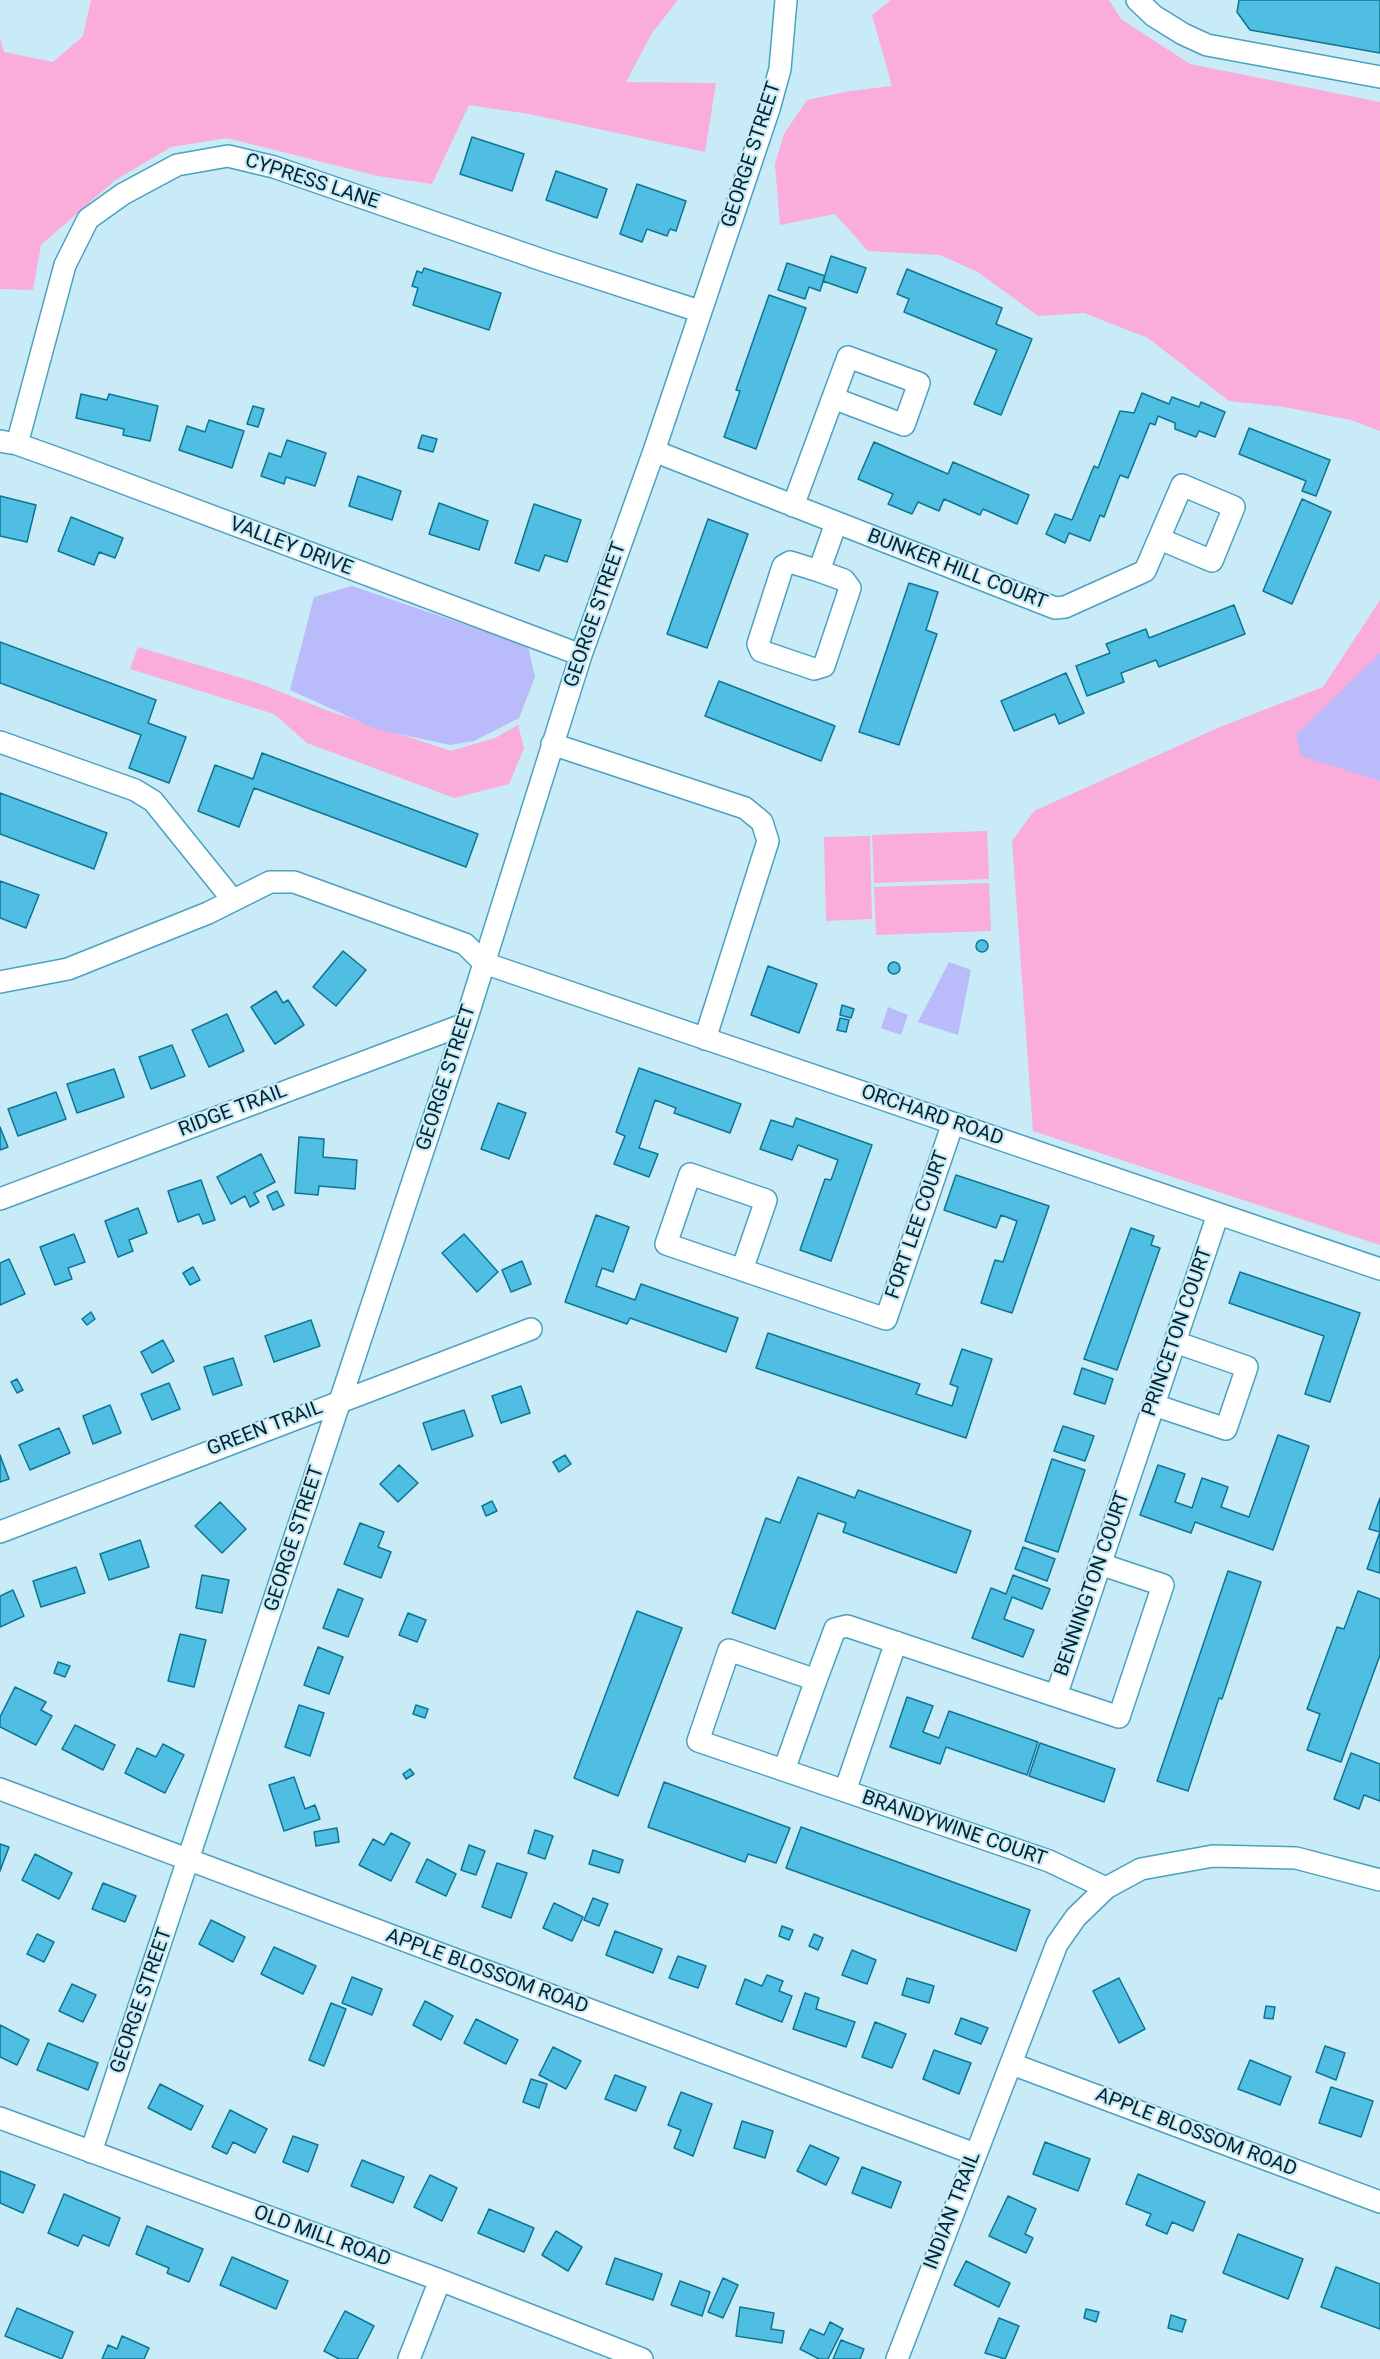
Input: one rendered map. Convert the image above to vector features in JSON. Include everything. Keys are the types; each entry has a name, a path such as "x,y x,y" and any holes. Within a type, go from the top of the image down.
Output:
{"street":[{"name":"GEORGE STREET","path":"92,2152 465,1024 581,655 654,451 699,311 769,109 780,69 786,0"},
{"path":"1137,0 1154,16 1183,34 1207,45 1380,77"},
{"name":"CYPRESS LANE","path":"8,442 65,266 88,219 123,194 177,165 228,156 274,167 544,261 699,311"},
{"path":"793,506 833,398"},
{"name":"VALLEY DRIVE","path":"8,442 581,655"},
{"name":"BUNKER HILL COURT","path":"654,451 1054,608 1065,607 1145,571 1160,539"},
{"path":"819,572 836,523"},
{"path":"790,562 819,572 844,580 850,588 824,666 814,669 761,651 758,645 783,566 790,562"},
{"path":"0,742 135,790 153,801 232,899"},
{"path":"552,744 745,808 762,822 768,842 705,1038"},
{"path":"0,982 68,969 208,913 270,882 294,882 465,944 484,963"},
{"name":"ORCHARD ROAD","path":"484,963 1380,1269"},
{"name":"RIDGE TRAIL","path":"0,1199 465,1024"},
{"name":"FORT LEE COURT","path":"742,1270 766,1200 690,1174 666,1244 742,1270 886,1319 953,1123"},
{"name":"PRINCETON COURT","path":"1139,1450 1218,1214"},
{"name":"GREEN TRAIL","path":"0,1532 342,1399 531,1329"},
{"path":"1154,1404 1226,1429 1247,1367 1175,1342"},
{"name":"BENNINGTON COURT","path":"816,1680 835,1629 847,1626 1056,1696 1139,1450"},
{"path":"1056,1696 1119,1717 1163,1585 1100,1564"},
{"name":"BRANDYWINE COURT","path":"896,1642 845,1791 1049,1861 1106,1888"},
{"path":"784,1770 816,1680 729,1650 698,1741 845,1791"},
{"name":"APPLE BLOSSOM ROAD","path":"0,1789 975,2154"},
{"name":"INDIAN TRAIL","path":"897,2359 1057,1944 1076,1917 1106,1888 1141,1869 1213,1856 1296,1858 1380,1880"},
{"name":"APPLE BLOSSOM ROAD","path":"1012,2064 1380,2202"},
{"name":"OLD MILL ROAD","path":"0,2118 440,2280 642,2359"},
{"path":"409,2359 440,2280"}],"shaded area":[{"path":"91,0 678,0 652,33 626,82 716,83 705,152 529,114 469,105 432,184 378,176 227,138 171,147 114,181 41,245 33,290 0,289 0,38 4,52 53,62 83,36"},
{"path":"891,0 1109,0 1121,19 1190,64 1380,102 1380,431 1351,420 1284,407 1229,401 1148,338 1084,313 1038,316 978,272 940,255 868,251 835,214 780,225 775,164 784,134 807,100 850,91 892,86 872,15"},
{"path":"1380,600 1380,1245 1033,1131 1012,841 1034,811 1220,727 1323,687"},
{"path":"138,647 258,683 326,710 451,751 495,738 518,725 524,748 509,784 454,798 307,743 274,714 130,669"},
{"path":"987,831 989,879 874,883 872,835"},
{"path":"870,836 872,919 826,921 824,837"},
{"path":"989,883 991,931 876,935 874,887"}],"water":[{"path":"352,586 528,646 535,677 519,718 474,741 450,745 376,729 290,690 314,597"},
{"path":"1380,653 1380,781 1301,756 1296,735"},
{"path":"949,962 971,970 958,1035 918,1022"},
{"path":"888,1007 908,1015 901,1035 881,1028"}],"building":[{"path":"1239,0 1380,0 1380,53 1250,30 1237,12"},
{"path":"472,137 524,154 512,191 460,174"},
{"path":"556,171 607,189 597,218 546,200"},
{"path":"637,184 686,201 676,231 670,229 667,236 647,229 642,242 620,234"},
{"path":"831,256 866,268 857,293 823,281"},
{"path":"787,263 825,276 820,291 809,287 805,299 778,290"},
{"path":"424,268 501,293 489,330 413,305 418,288 412,286 417,271 422,273"},
{"path":"907,269 1002,308 996,324 1032,339 1001,415 974,404 997,350 904,312 909,299 897,294"},
{"path":"769,295 806,308 756,449 724,437 740,391 736,390"},
{"path":"1142,393 1169,404 1172,397 1199,407 1201,402 1225,412 1215,437 1199,431 1196,437 1175,429 1175,423 1158,416 1155,425 1150,423 1128,478 1120,475 1104,517 1100,515 1090,541 1069,533 1065,543 1046,534 1055,514 1072,520 1094,466 1098,468 1120,411 1134,413"},
{"path":"81,394 107,400 109,394 158,406 150,441 123,435 124,429 76,418"},
{"path":"253,406 264,409 258,427 247,424"},
{"path":"209,420 244,431 232,468 179,450 187,426 205,432"},
{"path":"1249,428 1330,460 1316,496 1302,491 1306,481 1239,454"},
{"path":"422,435 437,439 433,452 418,448"},
{"path":"287,440 326,453 315,486 286,477 284,484 261,476 269,453 281,457"},
{"path":"874,442 948,474 953,462 1029,495 1017,524 983,509 980,515 944,499 939,511 918,502 912,514 888,504 893,494 858,479"},
{"path":"358,476 401,491 392,520 349,506"},
{"path":"0,496 36,505 27,542 0,536"},
{"path":"1302,499 1331,512 1292,604 1263,591"},
{"path":"439,503 488,521 479,550 429,534"},
{"path":"534,504 581,520 567,562 545,555 539,571 515,563"},
{"path":"71,517 123,538 115,558 99,552 94,565 58,551"},
{"path":"708,519 748,534 707,648 667,634"},
{"path":"909,583 938,592 926,630 937,634 899,745 859,732"},
{"path":"1234,605 1245,634 1159,667 1156,660 1121,673 1124,682 1087,696 1076,666 1110,653 1106,644 1146,629 1149,638"},
{"path":"0,642 156,700 148,723 186,737 169,783 129,768 141,735 0,683"},
{"path":"1066,673 1084,713 1059,724 1055,714 1014,731 1001,701"},
{"path":"719,681 835,726 821,761 705,716"},
{"path":"262,753 478,834 466,867 254,788 239,827 198,811 215,765 253,779"},
{"path":"0,793 107,833 94,869 0,834"},
{"path":"0,881 39,895 26,928 0,918"},
{"path":"984,940 987,941 987,951 980,952 977,951 976,944 977,941"},
{"path":"343,951 366,970 336,1006 313,987"},
{"path":"896,962 899,963 899,973 892,974 889,973 888,966 889,963"},
{"path":"768,966 817,984 799,1033 751,1015"},
{"path":"276,991 283,1003 288,1000 304,1025 275,1044 251,1007"},
{"path":"842,1005 854,1009 851,1018 840,1015"},
{"path":"227,1014 244,1051 209,1067 192,1030"},
{"path":"840,1018 849,1020 846,1032 837,1030"},
{"path":"172,1045 185,1076 151,1089 139,1057"},
{"path":"639,1068 741,1104 730,1133 674,1113 676,1108 655,1100 639,1148 658,1154 649,1177 614,1164 625,1136 616,1132"},
{"path":"114,1069 124,1097 77,1113 67,1084"},
{"path":"56,1092 66,1119 18,1136 8,1109"},
{"path":"498,1103 526,1113 509,1159 481,1149"},
{"path":"796,1118 872,1145 831,1261 800,1250 825,1179 831,1180 838,1160 798,1145 792,1160 760,1149 771,1120 793,1127"},
{"path":"0,1127 8,1147 0,1150"},
{"path":"299,1137 324,1139 323,1157 357,1160 355,1189 319,1186 318,1195 295,1193"},
{"path":"261,1154 275,1182 254,1193 259,1202 250,1207 245,1196 231,1204 217,1177"},
{"path":"956,1175 1049,1206 1012,1313 981,1303 995,1260 1003,1262 1017,1221 1001,1215 996,1228 944,1210"},
{"path":"201,1180 215,1220 203,1224 199,1214 178,1222 168,1191"},
{"path":"277,1191 284,1205 273,1210 267,1196"},
{"path":"138,1208 147,1233 129,1240 133,1251 118,1257 105,1221"},
{"path":"596,1215 629,1227 613,1272 602,1268 596,1286 635,1300 641,1284 738,1318 726,1352 630,1318 627,1324 565,1302"},
{"path":"1131,1228 1154,1236 1151,1245 1160,1248 1117,1370 1084,1359"},
{"path":"74,1234 85,1262 68,1268 72,1279 55,1285 40,1247"},
{"path":"464,1234 498,1272 477,1292 442,1253"},
{"path":"9,1259 25,1294 0,1305 0,1263"},
{"path":"522,1261 531,1284 511,1292 502,1270"},
{"path":"193,1267 200,1280 190,1285 183,1273"},
{"path":"1240,1272 1360,1313 1330,1402 1305,1394 1324,1336 1229,1303"},
{"path":"91,1312 95,1319 87,1325 82,1319"},
{"path":"311,1320 320,1346 274,1362 265,1336"},
{"path":"768,1333 920,1384 916,1394 952,1406 958,1387 950,1384 962,1349 992,1359 966,1438 756,1368"},
{"path":"163,1340 174,1361 152,1373 141,1352"},
{"path":"233,1358 242,1385 213,1395 204,1367"},
{"path":"1082,1368 1113,1379 1105,1404 1074,1394"},
{"path":"17,1379 23,1390 17,1393 11,1382"},
{"path":"169,1383 180,1409 152,1420 141,1394"},
{"path":"521,1386 530,1413 501,1423 492,1396"},
{"path":"110,1405 121,1433 93,1444 83,1416"},
{"path":"464,1410 473,1436 432,1450 423,1423"},
{"path":"1063,1426 1094,1436 1085,1461 1054,1451"},
{"path":"59,1428 70,1453 30,1470 19,1445"},
{"path":"1278,1435 1309,1446 1273,1550 1195,1522 1191,1533 1140,1515 1158,1465 1185,1474 1175,1502 1192,1508 1202,1478 1228,1487 1221,1507 1249,1517"},
{"path":"0,1455 9,1479 0,1482"},
{"path":"565,1455 571,1464 559,1472 553,1462"},
{"path":"1052,1459 1085,1470 1058,1552 1025,1541"},
{"path":"399,1465 418,1483 398,1502 380,1484"},
{"path":"798,1477 855,1498 858,1490 971,1531 956,1573 843,1532 846,1523 818,1513 775,1629 732,1613 766,1518 780,1523"},
{"path":"1380,1498 1380,1532 1369,1529"},
{"path":"492,1501 497,1511 486,1516 482,1506"},
{"path":"220,1502 246,1529 222,1553 195,1526"},
{"path":"360,1523 384,1532 378,1547 391,1552 381,1578 344,1564"},
{"path":"1380,1532 1380,1573 1367,1569"},
{"path":"140,1540 149,1567 109,1580 100,1554"},
{"path":"1023,1547 1055,1559 1047,1581 1015,1569"},
{"path":"76,1567 85,1593 41,1607 33,1581"},
{"path":"1228,1571 1261,1582 1188,1791 1157,1781"},
{"path":"202,1575 229,1580 222,1613 196,1608"},
{"path":"1013,1575 1050,1589 1042,1609 1012,1597 1004,1619 1034,1630 1023,1657 972,1638 991,1588 1006,1594"},
{"path":"338,1589 363,1599 348,1637 323,1628"},
{"path":"13,1590 24,1616 0,1627 0,1596"},
{"path":"1358,1591 1380,1599 1380,1655 1341,1762 1307,1750 1320,1714 1307,1709 1337,1627 1344,1629"},
{"path":"637,1611 682,1628 618,1796 574,1778"},
{"path":"408,1613 426,1620 417,1642 399,1635"},
{"path":"180,1634 206,1640 194,1687 168,1681"},
{"path":"318,1647 343,1657 329,1694 304,1685"},
{"path":"58,1662 70,1666 65,1677 54,1673"},
{"path":"15,1687 46,1702 41,1710 52,1716 36,1745 0,1727 0,1717"},
{"path":"907,1697 933,1706 923,1732 939,1738 949,1711 1038,1742 1027,1775 946,1747 940,1764 890,1747"},
{"path":"299,1705 324,1713 310,1756 285,1747"},
{"path":"416,1705 428,1709 425,1718 413,1714"},
{"path":"75,1725 115,1745 103,1770 62,1749"},
{"path":"1040,1743 1115,1769 1104,1802 1029,1776"},
{"path":"163,1744 184,1755 165,1793 125,1773 137,1748 156,1757"},
{"path":"1351,1753 1380,1764 1380,1801 1364,1795 1359,1809 1334,1799"},
{"path":"410,1769 414,1774 406,1779 403,1774"},
{"path":"294,1777 305,1809 315,1805 320,1819 284,1831 269,1785"},
{"path":"664,1782 790,1828 776,1863 748,1854 745,1862 648,1827"},
{"path":"801,1827 1030,1910 1016,1951 786,1868"},
{"path":"337,1828 339,1842 316,1846 314,1832"},
{"path":"535,1830 553,1836 545,1859 528,1853"},
{"path":"391,1833 410,1843 391,1881 359,1865 373,1839 384,1845"},
{"path":"0,1844 9,1847 0,1871"},
{"path":"469,1845 485,1851 476,1875 461,1870"},
{"path":"593,1850 623,1860 619,1873 589,1864"},
{"path":"35,1854 72,1873 59,1899 22,1880"},
{"path":"427,1859 456,1874 446,1896 416,1882"},
{"path":"497,1863 527,1873 511,1918 482,1907"},
{"path":"103,1883 136,1896 125,1922 92,1909"},
{"path":"593,1898 608,1904 599,1926 584,1920"},
{"path":"554,1903 583,1917 572,1941 543,1928"},
{"path":"211,1920 245,1937 233,1962 199,1944"},
{"path":"782,1926 793,1930 789,1940 779,1936"},
{"path":"615,1931 662,1949 653,1973 606,1955"},
{"path":"37,1934 54,1942 44,1962 27,1954"},
{"path":"814,1934 823,1938 818,1950 809,1946"},
{"path":"274,1947 316,1966 303,1994 261,1974"},
{"path":"852,1950 876,1960 867,1984 842,1975"},
{"path":"678,1956 706,1966 698,1988 669,1978"},
{"path":"767,1975 783,1981 779,1991 792,1996 782,2022 736,2004 745,1979 762,1986"},
{"path":"352,1977 382,1989 372,2015 342,2003"},
{"path":"907,1978 934,1986 929,2003 902,1995"},
{"path":"1119,1978 1145,2029 1119,2043 1093,1991"},
{"path":"72,1984 96,1995 83,2022 59,2011"},
{"path":"805,1993 819,1998 816,2009 855,2022 846,2047 793,2029"},
{"path":"425,2001 453,2016 441,2040 413,2025"},
{"path":"331,2003 346,2009 324,2066 309,2060"},
{"path":"1266,2006 1275,2007 1273,2019 1264,2018"},
{"path":"961,2018 988,2028 981,2044 955,2034"},
{"path":"476,2019 518,2040 506,2064 464,2043"},
{"path":"875,2022 906,2034 892,2068 862,2057"},
{"path":"0,2025 29,2040 17,2065 0,2057"},
{"path":"48,2043 98,2063 88,2090 37,2070"},
{"path":"1325,2046 1345,2053 1336,2080 1316,2072"},
{"path":"553,2047 581,2061 566,2089 539,2075"},
{"path":"934,2050 971,2063 959,2094 923,2079"},
{"path":"1250,2060 1291,2077 1280,2105 1238,2089"},
{"path":"615,2075 646,2087 636,2111 605,2099"},
{"path":"531,2079 547,2084 539,2108 523,2102"},
{"path":"160,2084 203,2106 191,2130 148,2108"},
{"path":"1331,2087 1373,2101 1361,2137 1319,2123"},
{"path":"681,2092 712,2104 693,2156 674,2148 681,2130 668,2125"},
{"path":"230,2110 267,2129 255,2153 233,2142 227,2154 212,2147"},
{"path":"742,2121 773,2131 765,2158 734,2148"},
{"path":"293,2136 318,2145 308,2172 283,2162"},
{"path":"1045,2142 1090,2159 1078,2191 1033,2174"},
{"path":"810,2145 839,2158 826,2185 797,2171"},
{"path":"362,2160 404,2177 393,2203 351,2186"},
{"path":"862,2167 901,2182 891,2208 852,2193"},
{"path":"0,2171 35,2185 23,2213 0,2203"},
{"path":"1138,2174 1205,2202 1193,2231 1172,2222 1167,2234 1146,2225 1151,2214 1126,2204"},
{"path":"430,2175 457,2188 442,2221 414,2207"},
{"path":"64,2194 120,2218 109,2246 83,2235 78,2246 48,2233"},
{"path":"1008,2196 1036,2209 1025,2234 1033,2238 1026,2253 989,2236"},
{"path":"489,2209 534,2228 524,2252 478,2233"},
{"path":"147,2226 203,2249 189,2282 167,2273 169,2268 136,2254"},
{"path":"556,2231 582,2247 568,2271 542,2255"},
{"path":"1238,2234 1303,2259 1288,2299 1223,2273"},
{"path":"232,2257 288,2281 276,2309 220,2285"},
{"path":"615,2258 662,2274 653,2300 606,2284"},
{"path":"966,2261 1010,2283 999,2307 954,2285"},
{"path":"1336,2267 1380,2284 1380,2329 1321,2307"},
{"path":"723,2278 738,2285 723,2318 708,2312"},
{"path":"680,2281 710,2292 702,2316 671,2305"},
{"path":"740,2307 774,2313 771,2329 784,2331 782,2343 736,2336"},
{"path":"17,2308 73,2332 62,2359 5,2336"},
{"path":"1086,2309 1099,2312 1096,2322 1084,2318"},
{"path":"345,2311 374,2326 357,2359 339,2359 324,2351"},
{"path":"1171,2315 1186,2320 1182,2332 1168,2328"},
{"path":"999,2318 1019,2326 1005,2359 985,2353"},
{"path":"830,2322 843,2329 828,2359 819,2359 800,2349 810,2329 824,2335"},
{"path":"122,2336 149,2348 144,2359 102,2359 108,2345 117,2349"},
{"path":"841,2340 864,2349 860,2359 833,2359"}]}
